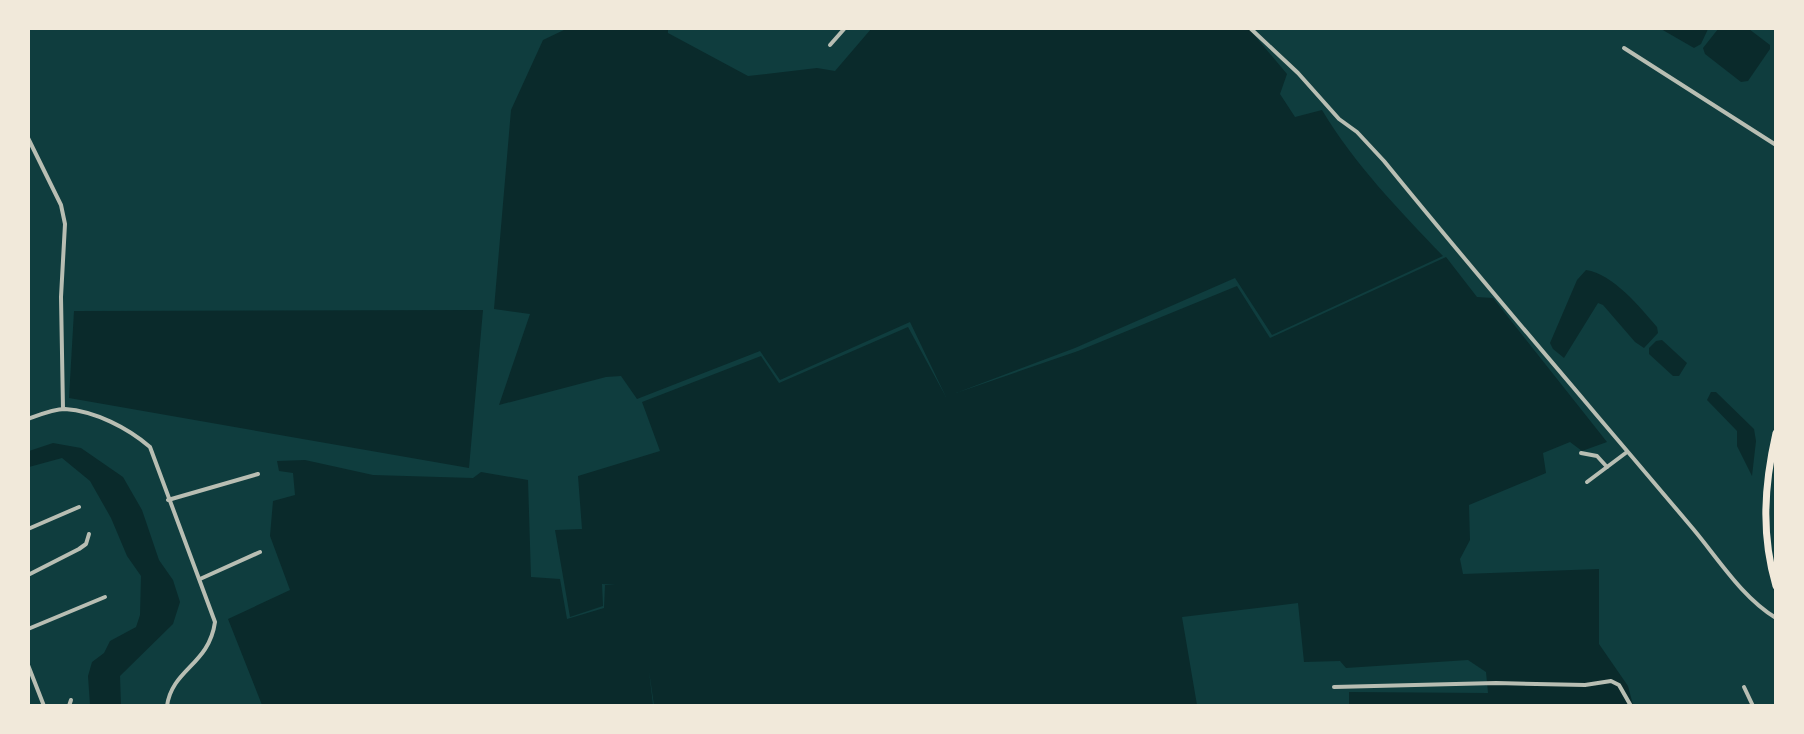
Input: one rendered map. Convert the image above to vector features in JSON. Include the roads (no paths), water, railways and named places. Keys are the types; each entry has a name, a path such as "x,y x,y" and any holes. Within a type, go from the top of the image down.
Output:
{"highway":[{"path":"1776,434 1764,506 1767,546 1776,586"}],"street":[{"path":"830,45 845,28"},
{"path":"1250,28 1298,73 1339,119 1357,132 1384,161 1544,356 1749,595 1776,618"},
{"path":"1624,48 1776,145"},
{"path":"28,138 61,206 64,224 61,297 63,409"},
{"path":"28,419 63,409 86,412 135,433 150,447 215,622 208,648 175,685 167,705"},
{"path":"1587,482 1628,452"},
{"path":"1581,453 1597,456 1607,467"},
{"path":"168,500 258,474"},
{"path":"28,529 78,507"},
{"path":"28,574 79,549 86,544 89,534"},
{"path":"200,579 260,552"},
{"path":"28,629 105,597"},
{"path":"28,665 44,705"},
{"path":"1334,687 1496,683 1585,685 1611,681 1619,685 1631,705"},
{"path":"1744,687 1753,705"},
{"path":"69,705 71,700"}],"water":[{"path":"566,29 668,29 668,33 748,76 817,68 835,71 871,29 1249,29 1287,74 1280,94 1295,117 1322,110 1363,168 1443,256 1272,335 1235,278 1075,348 956,393 1078,351 1237,286 1270,338 1446,257 1477,297 1493,298 1607,442 1582,451 1570,442 1543,453 1546,473 1469,505 1470,540 1460,559 1463,574 1599,569 1599,644 1628,686 1633,705 1349,705 1349,692 1488,693 1486,672 1468,660 1346,668 1340,661 1304,662 1298,603 1182,617 1197,705 654,705 649,671 653,705 262,705 228,619 290,590 270,536 273,501 295,495 293,473 279,471 277,461 305,460 373,475 473,478 481,472 528,480 531,577 560,579 567,619 604,608 605,585 616,585 602,584 603,606 570,617 555,530 582,529 578,476 660,451 642,402 761,356 779,383 908,327 946,397 910,322 780,380 760,351 637,399 621,376 606,377 499,405 530,314 494,309 511,110 543,40"},
{"path":"1661,29 1708,29 1701,44 1694,48"},
{"path":"1718,29 1749,29 1770,45 1770,49 1748,81 1741,82 1705,54 1703,48"},
{"path":"1586,270 1616,285 1657,327 1658,333 1644,348 1635,342 1603,305 1598,303 1564,358 1553,349 1550,343 1577,280"},
{"path":"483,310 469,468 69,398 74,311"},
{"path":"1662,340 1687,363 1679,376 1673,376 1649,354 1649,348 1656,341"},
{"path":"1711,392 1716,392 1754,429 1756,441 1752,476 1737,446 1737,431 1707,400"},
{"path":"53,443 81,448 123,477 142,510 159,560 173,580 180,602 173,624 120,676 121,705 90,705 88,676 92,662 104,653 110,641 136,627 140,615 141,576 127,556 111,518 90,481 62,458 29,467 29,451"}]}
